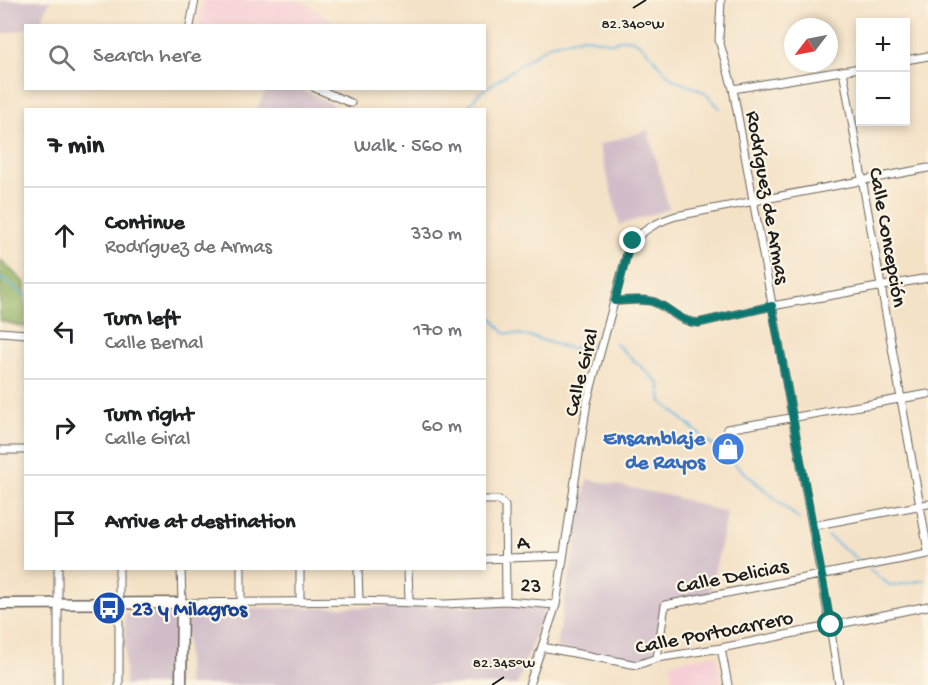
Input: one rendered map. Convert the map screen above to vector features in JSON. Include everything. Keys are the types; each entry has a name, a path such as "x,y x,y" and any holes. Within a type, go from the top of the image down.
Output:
{"street":[{"path":"190,24 195,0"},
{"name":"Rodríguez de Armas","path":"721,0 719,40 733,89 820,575 831,625 839,685"},
{"path":"910,59 928,56"},
{"path":"733,89 856,69"},
{"name":"Calle Concepción","path":"843,71 901,399 924,504 928,553"},
{"path":"320,90 351,103"},
{"name":"Calle Giral","path":"529,685 556,605 587,402 629,246 638,235 656,222 676,216 928,168"},
{"path":"615,301 652,301 687,322 698,323 772,306 928,278"},
{"path":"0,332 24,334"},
{"path":"727,429 928,394"},
{"path":"0,450 24,450"},
{"path":"486,500 499,500 505,506 506,601"},
{"path":"812,526 924,504"},
{"name":"Calle Delicias","path":"657,658 665,605 928,553"},
{"name":"A","path":"486,559 563,556"},
{"path":"58,570 58,685"},
{"path":"119,570 119,685"},
{"path":"181,570 181,685"},
{"path":"241,570 241,602"},
{"path":"300,570 300,601"},
{"path":"358,570 358,601"},
{"path":"408,570 409,601"},
{"name":"23","path":"0,604 409,601 445,604 506,601 556,605"},
{"name":"Calle Portocarrero","path":"542,647 632,664 928,606"},
{"path":"721,648 728,685"}],"shaded area":[{"path":"0,0 50,0 39,24 24,24 24,29 0,35"},
{"path":"203,0 300,0 337,24 198,24"},
{"path":"266,90 303,90 339,108 257,108"},
{"path":"648,130 669,209 620,225 599,145"},
{"path":"587,479 675,497 727,513 710,593 663,603 653,657 639,662 556,648"},
{"path":"546,605 517,685 187,685 187,609"},
{"path":"177,612 176,685 125,685 125,614"},
{"path":"716,654 722,685 673,685 670,663"}],"green space":[{"path":"0,260 24,282 24,327 0,321"}],"waterway":[{"path":"486,88 549,45 583,37 613,43 623,39 639,43 672,78 702,91 720,108"},
{"path":"468,108 483,90"},
{"path":"0,277 24,295"},
{"path":"486,310 504,333 531,337 573,349 584,343 593,345"},
{"path":"615,343 659,383 662,402 799,519"},
{"path":"828,536 865,565"},
{"path":"869,569 891,586 925,580"}],"place":[{"name":"Ensamblaje de Rayos","path":"728,449"},
{"name":"23 y Milagros","path":"109,608"}],"route":[{"path":"633,241 629,246 615,301 652,301 687,322 698,323 772,306 831,625"}]}
